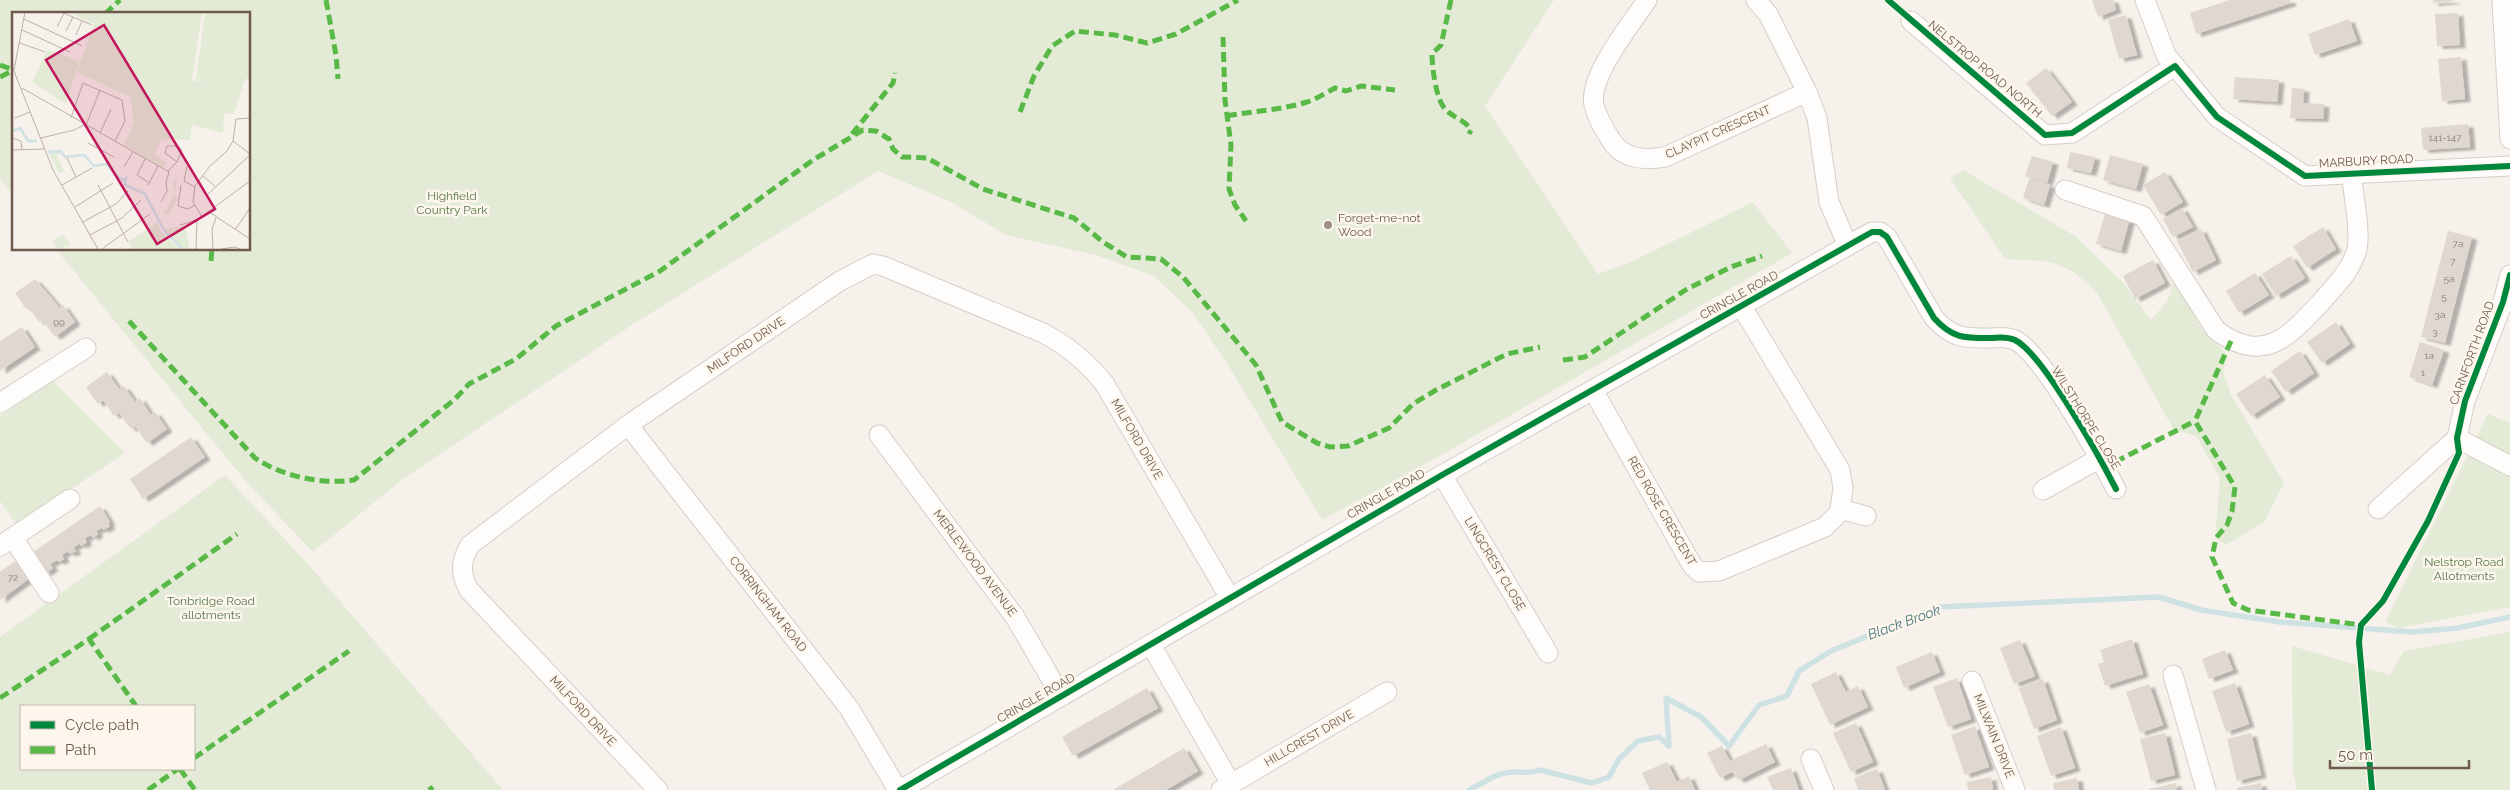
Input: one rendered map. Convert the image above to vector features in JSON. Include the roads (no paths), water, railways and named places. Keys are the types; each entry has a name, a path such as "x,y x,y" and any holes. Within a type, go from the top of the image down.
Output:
{"street":[{"name":"CLAYPIT CRESCENT","path":"1647,0 1601,71 1594,86 1594,104 1601,124 1615,146 1625,154 1649,160 1665,157 1807,92"},
{"path":"1756,0 1768,14 1807,92 1817,118 1822,139 1825,187 1828,202 1847,244"},
{"name":"MARBURY ROAD","path":"2145,0 2166,55 2217,117 2305,176 2510,166"},
{"path":"2502,0 2508,74 2510,139"},
{"name":"NELSTROP ROAD NORTH","path":"1911,21 2045,135 2072,133 2175,66"},
{"path":"2065,190 2143,216 2216,330 2231,341 2259,347 2282,340 2300,324 2350,268 2358,246 2351,173"},
{"name":"CRINGLE ROAD","path":"899,790 1442,475 1742,307 1847,244 1872,232 1880,232 1887,237"},
{"name":"WILSTHORPE CLOSE","path":"1887,237 1934,318 1942,327 1953,335 1967,338 2005,337 2016,341 2041,365 2100,458 2116,489"},
{"name":"MILFORD DRIVE","path":"658,790 469,590 461,568 463,557 470,545 628,424 840,281 873,264 883,266 1043,333 1068,346 1087,362 1104,383 1230,598"},
{"name":"CARNFORTH ROAD","path":"2458,438 2465,401 2503,302 2510,276"},
{"path":"1742,307 1840,470 1842,488 1840,509 1866,516"},
{"path":"0,403 86,348"},
{"name":"RED ROSE CRESCENT","path":"1592,390 1692,565 1698,572 1719,571 1825,526 1838,514 1840,509"},
{"name":"CORRINGHAM ROAD","path":"628,424 849,708 899,790"},
{"name":"MERLEWOOD AVENUE","path":"879,435 1015,617 1061,696"},
{"path":"2378,509 2458,438 2510,466"},
{"name":"WILSTHORPE CLOSE","path":"2043,490 2100,458"},
{"name":"LINGCREST CLOSE","path":"1442,475 1548,653"},
{"path":"50,593 6,542 70,499"},
{"name":"HILLCREST DRIVE","path":"1151,645 1226,787 1387,692"},
{"path":"2173,676 2206,790"},
{"name":"MILWAIN DRIVE","path":"1972,681 2015,790"},
{"path":"1811,759 1824,790"}],"waterway":[{"name":"Black Brook","path":"1469,790 1500,774 1510,772 1540,770 1592,783 1609,777 1619,759 1638,741 1659,737 1669,746 1666,698 1701,717 1729,746 1759,705 1787,696 1799,671 1831,651 1939,607 2159,597 2201,610 2280,622 2412,632 2458,628 2510,617"}],"place":[{"name":"Forget-me-not Wood","path":"1328,225"}],"park label":[{"name":"Highfield Country Park","path":"452,203"},
{"name":"Nelstrop Road Allotments","path":"2464,569"},
{"name":"Tonbridge Road allotments","path":"211,608"}]}
